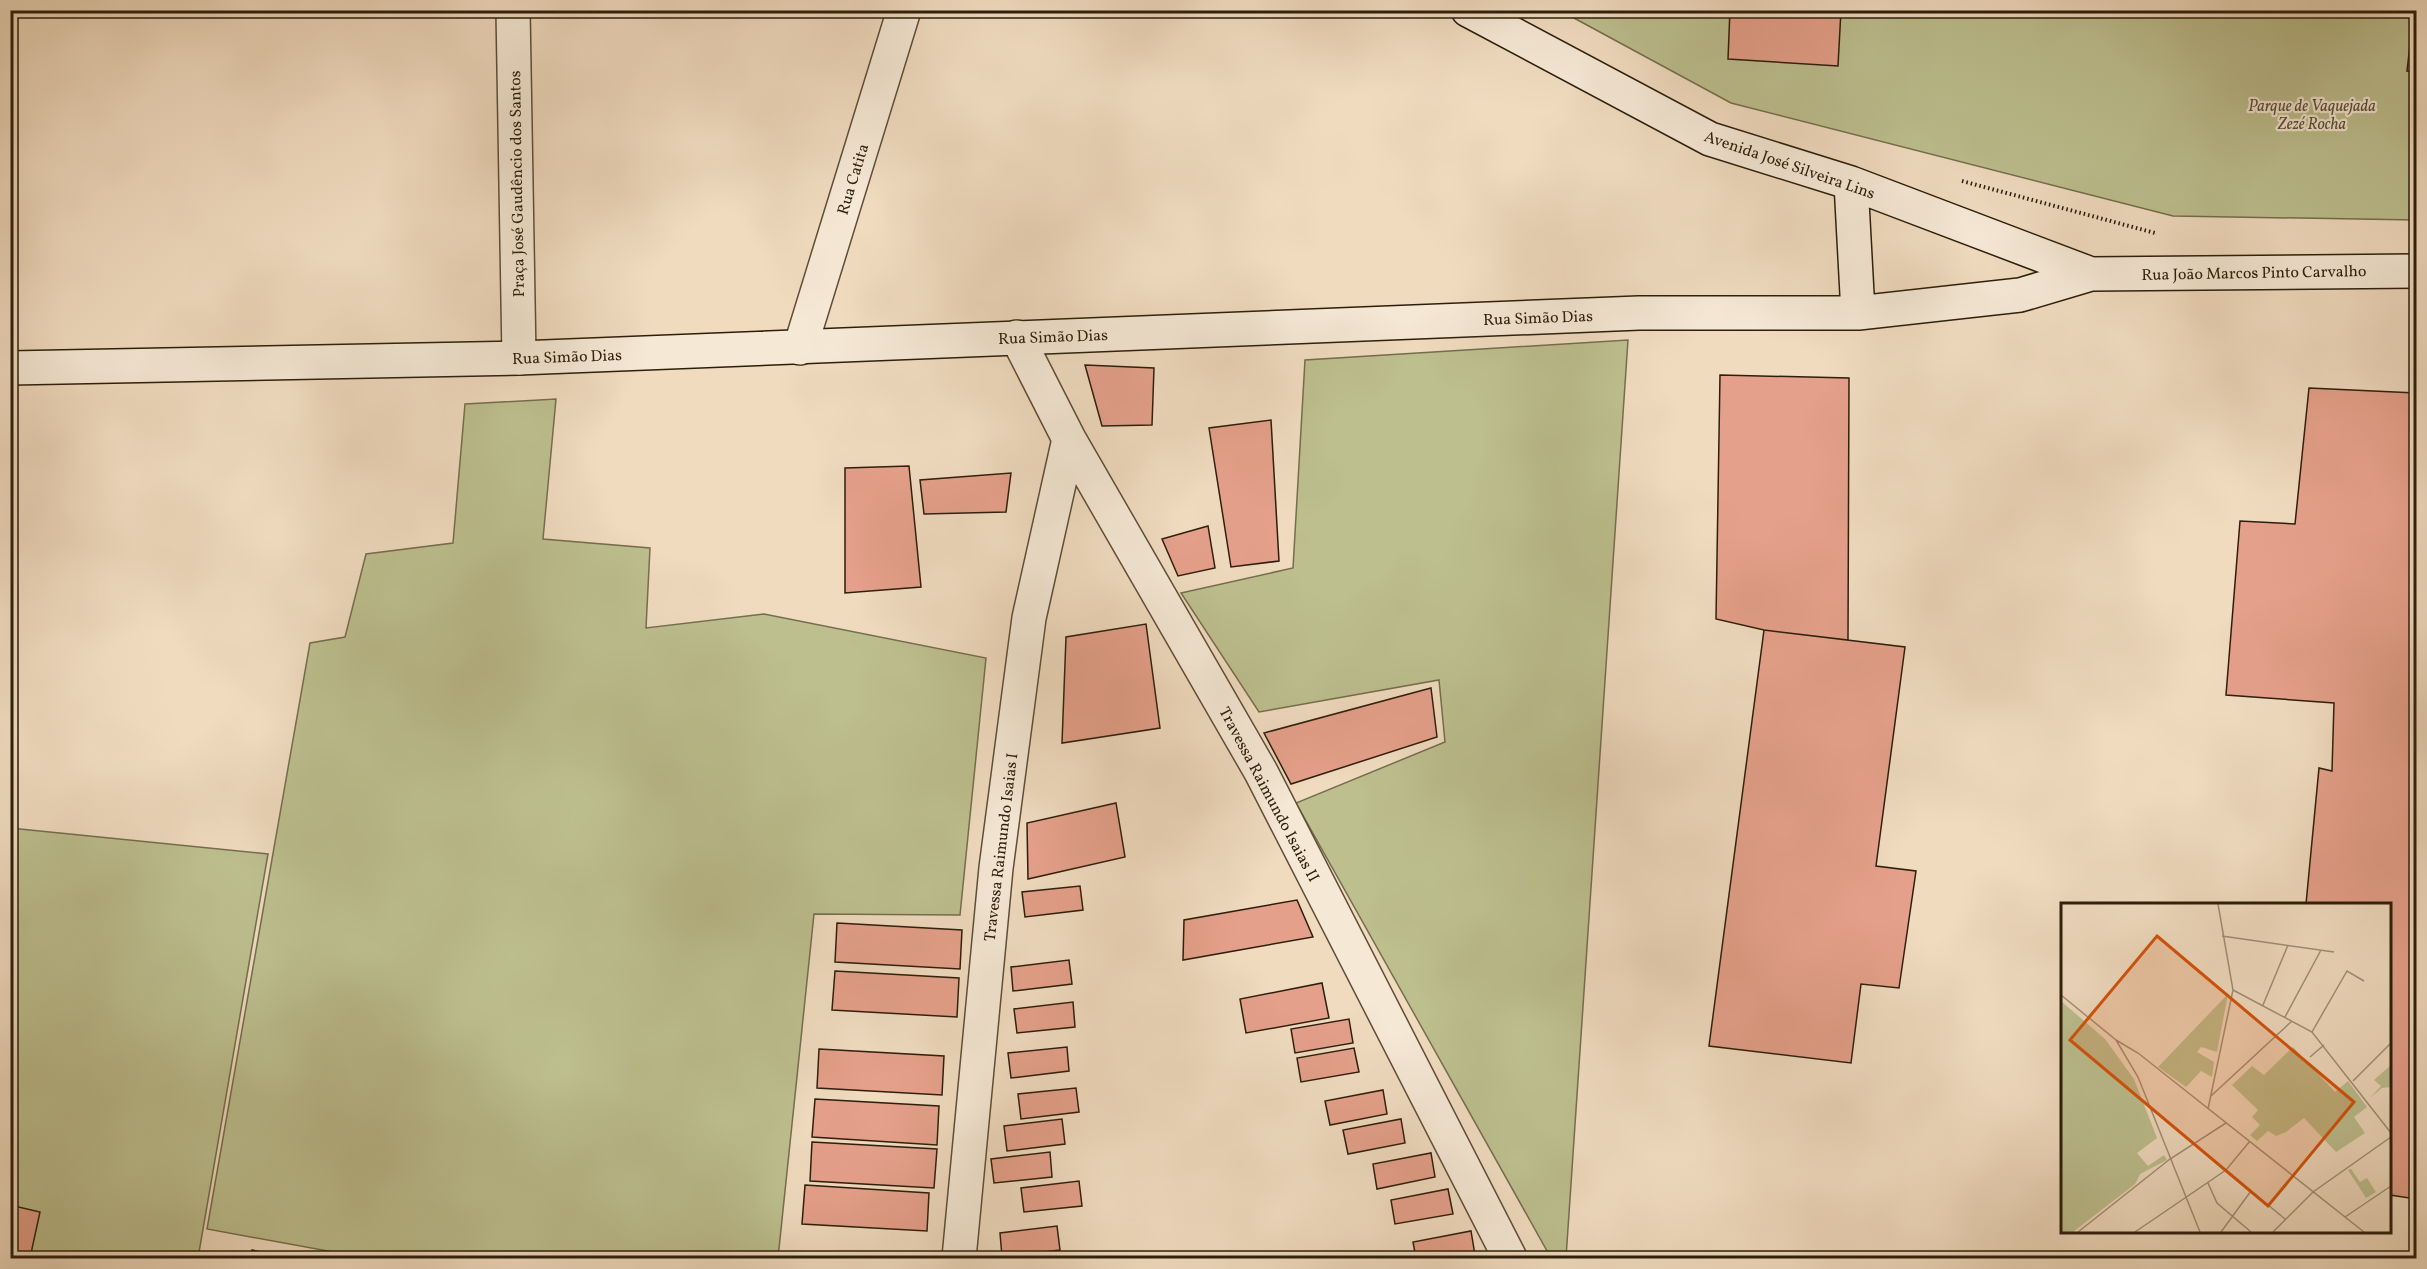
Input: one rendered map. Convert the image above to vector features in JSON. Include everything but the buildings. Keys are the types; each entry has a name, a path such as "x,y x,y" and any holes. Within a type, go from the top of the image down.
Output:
{"street":[{"name":"Praça José Gaudêncio dos Santos","path":"513,10 519,358"},
{"name":"Rua Catita","path":"800,348 904,10"},
{"name":"Avenida José Silveira Lins","path":"1468,10 1710,139 1851,183 2091,274"},
{"path":"1851,183 1858,313"},
{"name":"Rua João Marcos Pinto Carvalho","path":"2091,274 2416,271"},
{"name":"Rua Simão Dias","path":"10,368 519,358 1639,313 1858,313 2020,296 2091,274"},
{"name":"Travessa Raimundo Isaias II","path":"1017,338 1069,439 1261,772 1510,1258"},
{"name":"Travessa Raimundo Isaias I","path":"959,1258 999,844 1029,618 1069,439"}],"path":[{"path":"1959,181 2156,233"}],"green space":[{"name":"Parque de Vaquejada Zezé Rocha","path":"1561,11 2416,11 2416,220 2173,216 1731,103"},
{"path":"1628,340 1566,1258 1551,1258 1296,803 1445,742 1439,680 1259,712 1181,593 1293,568 1305,360"},
{"path":"556,399 543,539 650,548 646,628 764,614 986,658 960,915 814,914 778,1258 366,1258 207,1229 310,643 345,637 366,554 453,543 465,404"},
{"path":"10,828 268,854 198,1258 11,1258"}]}
